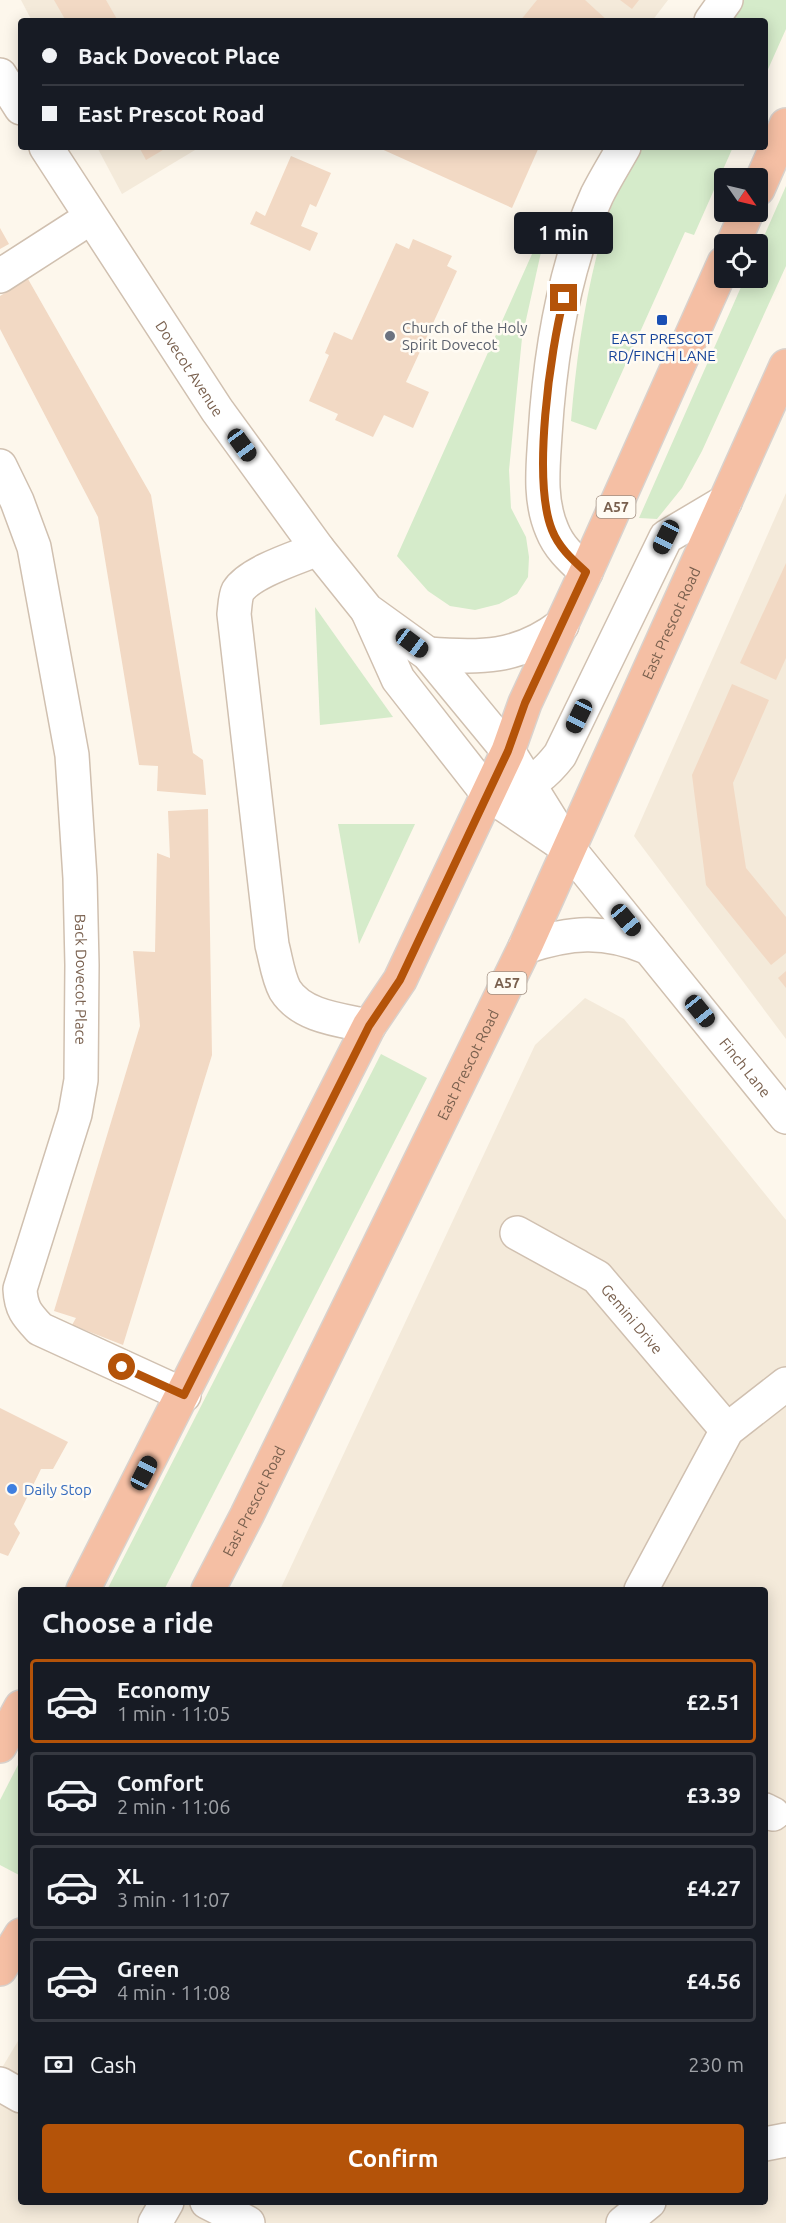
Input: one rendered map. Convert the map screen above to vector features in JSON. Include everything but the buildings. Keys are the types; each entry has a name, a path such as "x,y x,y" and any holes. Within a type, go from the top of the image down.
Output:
{"highway":[{"path":"767,168 786,125"},
{"name":"A57","path":"85,1587 184,1395 369,1026 400,980 508,751 525,703 562,626 714,285"},
{"name":"East Prescot Road","path":"210,1587 525,947 786,366"},
{"path":"0,1746 18,1713"},
{"path":"0,1969 18,1940"}],"street":[{"path":"713,18 726,0"},
{"path":"0,75 18,103"},
{"name":"Dovecot Avenue","path":"48,150 217,410 318,549 368,610 428,654 508,751"},
{"path":"586,572 565,552 552,531 544,504 543,476 547,401 558,319 575,256 598,195 622,150"},
{"path":"0,276 90,218"},
{"name":"Back Dovecot Place","path":"0,466 17,501 34,546 72,754 82,965 81,1080 75,1114 20,1289 21,1304 40,1329 184,1395"},
{"path":"488,794 502,794 529,784 541,777 560,755 666,537 725,502"},
{"path":"318,549 259,573 247,581 237,593 234,614 272,945 282,983 292,998 303,1007 329,1017 369,1026"},
{"name":"Dovecot Avenue","path":"368,610 398,679 488,794"},
{"path":"428,654 468,657 505,654 536,643 562,626"},
{"name":"Finch Lane","path":"508,751 569,849 786,1118"},
{"name":"Finch Lane","path":"488,794 569,849"},
{"path":"525,947 565,936 599,934 616,936 649,948"},
{"name":"Gemini Drive","path":"517,1233 597,1277 727,1430"},
{"path":"643,1587 727,1430 786,1384"},
{"path":"0,2084 18,2094"},
{"path":"768,2143 786,2140"},
{"path":"155,2223 165,2205"},
{"path":"213,2205 248,2223"},
{"path":"623,2223 646,2205"}],"shaded area":[{"path":"21,0 668,0 654,18 30,18"},
{"path":"99,150 195,150 122,194"},
{"path":"786,493 786,1039 634,836"},
{"path":"585,998 624,1019 786,1220 786,2223 0,2223 0,2071 18,2041 18,2205 768,2205 768,1587 281,1587 535,1045"}],"green space":[{"path":"744,0 786,0 786,29 768,69 768,18 730,18"},
{"path":"640,150 732,150 724,168 714,168 714,190 694,235 685,232 596,430 571,421 584,316 601,238 609,213"},
{"path":"786,186 786,266 702,451 682,488 657,519 639,518 741,288 768,288 768,234 765,234"},
{"path":"549,216 522,338 509,470 511,508 526,537 529,557 528,577 517,594 499,604 475,610 450,606 428,591 397,556"},
{"path":"315,607 393,717 320,725"},
{"path":"338,824 415,824 359,944"},
{"path":"381,1054 427,1078 166,1587 109,1587"},
{"path":"18,1765 18,1874 0,1865 0,1800"}],"place":[{"name":"EAST PRESCOT RD/FINCH LANE","path":"662,320"},
{"name":"Church of the Holy Spirit Dovecot","path":"390,336"},
{"name":"Daily Stop","path":"12,1489"}],"route":[{"path":"122,1367 184,1395 369,1026 400,980 508,751 525,703 586,572 565,552 552,531 544,504 543,476 547,401 558,319 564,298"}]}
